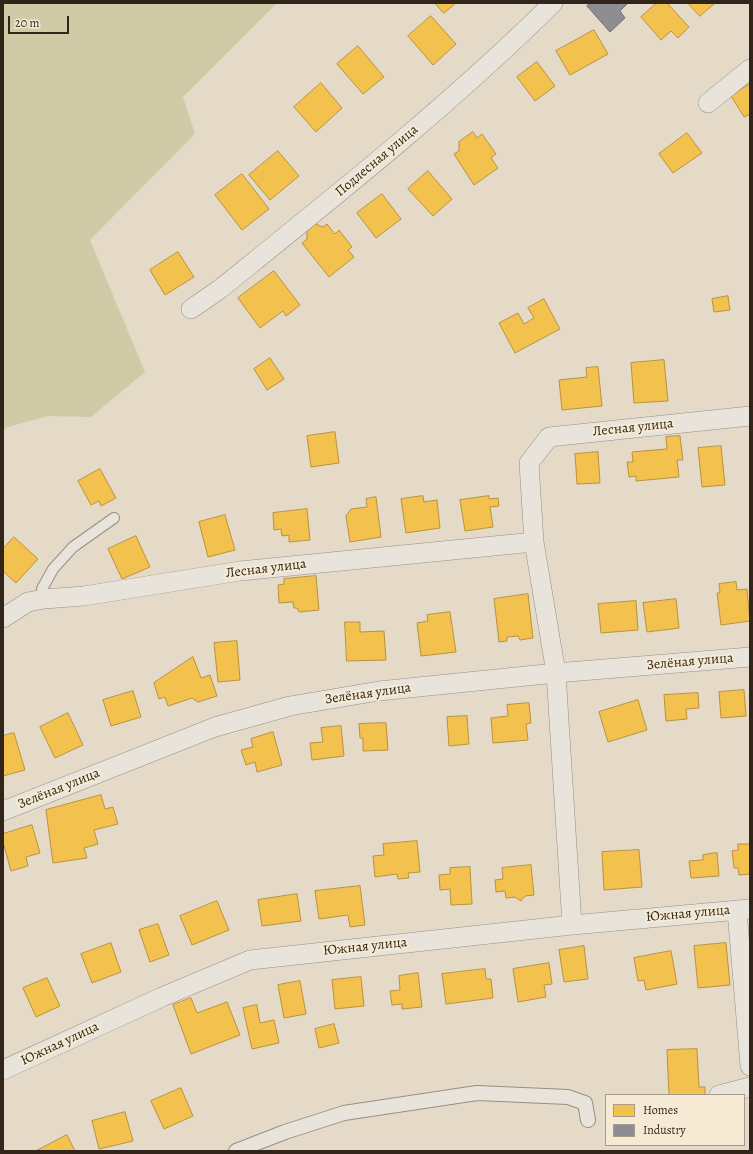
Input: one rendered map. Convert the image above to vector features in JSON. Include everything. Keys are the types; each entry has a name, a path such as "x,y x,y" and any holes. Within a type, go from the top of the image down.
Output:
{"street":[{"name":"Подлесная улица","path":"191,309 220,289 388,153 502,54 553,3"},
{"path":"708,103 750,69"},
{"name":"Лесная улица","path":"3,618 28,602 44,599 84,596 240,571 534,542 530,463 549,437 750,416"},
{"path":"534,542 556,673 572,925"},
{"name":"Зелёная улица","path":"3,811 215,727 290,706 380,691 556,673 750,657"},
{"path":"743,910 750,1066"},
{"name":"Южная улица","path":"3,1070 162,997 250,960 572,925 743,910"},
{"path":"722,1094 750,1087"},
{"path":"236,1151 285,1132 344,1113 477,1093 568,1097 585,1103 588,1120"}],"lane":[{"path":"44,599 42,589 53,569 73,547 114,518"}],"shaded area":[{"path":"3,3 277,3 183,97 195,134 90,240 145,372 91,417 48,416 8,427 3,431"}],"building: Homes":[{"path":"435,3 456,3 444,13"},
{"path":"657,3 667,3 689,27 678,38 671,31 661,40 641,17"},
{"path":"688,3 715,3 700,16"},
{"path":"431,16 456,44 433,65 408,36"},
{"path":"594,30 608,54 570,75 556,51"},
{"path":"358,46 384,77 363,94 337,64"},
{"path":"537,62 555,86 535,101 517,77"},
{"path":"321,83 342,108 316,132 294,107"},
{"path":"750,84 750,114 744,117 731,96"},
{"path":"473,132 477,138 482,134 496,154 491,158 498,168 474,185 454,154 459,151 459,142"},
{"path":"687,133 702,153 673,173 659,154"},
{"path":"278,151 299,176 270,200 249,175"},
{"path":"428,171 452,199 433,216 408,189"},
{"path":"242,174 269,209 242,230 215,195"},
{"path":"382,194 401,219 376,238 357,213"},
{"path":"316,224 323,227 327,224 335,234 339,230 352,247 348,250 354,257 329,277 302,243 307,239 307,231"},
{"path":"178,252 194,277 165,295 150,270"},
{"path":"274,271 300,305 286,316 283,311 260,328 238,298"},
{"path":"728,296 730,310 714,312 712,299"},
{"path":"544,299 560,329 515,353 499,323 518,313 524,324 534,318 528,308"},
{"path":"270,358 284,379 267,390 254,369"},
{"path":"664,360 668,401 634,403 631,363"},
{"path":"598,367 602,406 562,410 559,380 587,377 586,368"},
{"path":"335,432 339,463 311,467 307,436"},
{"path":"680,436 683,460 677,460 679,477 636,481 636,476 629,477 627,462 633,462 632,452 667,449 666,437"},
{"path":"721,446 725,485 702,487 698,448"},
{"path":"598,452 600,483 577,484 575,454"},
{"path":"100,469 116,498 101,506 99,501 91,505 78,481"},
{"path":"423,496 424,502 437,500 440,528 406,533 401,499"},
{"path":"489,496 489,499 498,498 499,506 490,507 493,527 465,531 460,500"},
{"path":"376,497 381,537 350,542 346,516 351,509 367,507 366,499"},
{"path":"307,509 310,540 289,542 289,535 282,536 281,529 274,530 273,513"},
{"path":"225,515 235,550 208,557 199,522"},
{"path":"136,536 150,567 122,579 108,549"},
{"path":"14,537 38,559 16,583 3,571 3,549"},
{"path":"316,576 319,610 299,612 297,608 294,608 293,602 279,603 278,585 284,584 284,579"},
{"path":"736,582 737,590 747,589 750,621 721,625 717,593 720,593 719,584"},
{"path":"528,594 533,638 520,640 518,636 507,637 507,641 499,642 494,599"},
{"path":"676,599 679,628 647,632 643,603"},
{"path":"636,601 638,630 601,633 598,604"},
{"path":"450,612 456,652 421,656 417,623 428,621 427,615"},
{"path":"345,622 360,622 360,632 384,631 386,660 347,661"},
{"path":"237,641 240,680 218,682 214,643"},
{"path":"193,657 201,678 210,675 217,696 198,702 192,698 168,706 165,697 159,699 154,683"},
{"path":"744,690 746,716 721,718 719,692"},
{"path":"133,691 141,717 111,726 103,700"},
{"path":"698,693 699,708 686,709 687,719 666,721 664,695"},
{"path":"638,700 647,730 608,742 599,712"},
{"path":"529,703 531,723 526,724 528,740 493,743 491,718 508,716 507,705"},
{"path":"68,713 83,745 55,758 40,727"},
{"path":"467,716 469,744 449,746 447,717"},
{"path":"386,723 388,750 363,751 363,738 360,738 359,724"},
{"path":"341,726 344,756 312,760 310,743 323,742 321,728"},
{"path":"273,732 282,765 257,772 255,762 246,765 241,750 253,747 251,739"},
{"path":"14,733 25,770 3,776 3,736"},
{"path":"101,795 105,809 113,807 118,824 94,830 98,844 84,848 87,858 53,863 46,810"},
{"path":"32,825 40,853 26,857 28,866 11,871 3,842 3,834"},
{"path":"417,841 420,872 408,873 409,878 398,879 397,874 375,877 373,856 384,855 383,844"},
{"path":"738,844 750,844 750,874 739,875 738,868 734,868 732,851 738,850"},
{"path":"639,850 642,887 604,890 602,852"},
{"path":"717,853 719,876 691,878 689,861 703,860 703,855"},
{"path":"531,865 534,895 525,896 521,901 515,897 506,898 505,891 496,892 495,880 503,879 502,868"},
{"path":"470,867 472,904 451,905 450,889 440,890 439,875 450,874 450,868"},
{"path":"360,886 365,925 350,927 348,915 319,919 315,891"},
{"path":"297,894 301,921 262,926 258,900"},
{"path":"217,901 229,930 192,945 180,916"},
{"path":"158,924 169,955 150,962 139,930"},
{"path":"111,943 121,972 92,983 81,954"},
{"path":"726,943 730,985 698,988 694,946"},
{"path":"584,946 588,979 564,982 559,950"},
{"path":"671,951 677,984 646,990 644,980 638,981 634,958"},
{"path":"549,963 552,984 544,985 546,997 518,1002 513,969"},
{"path":"485,969 486,979 491,979 493,998 446,1004 442,974"},
{"path":"418,973 422,1007 402,1009 402,1004 392,1005 390,991 400,990 399,976"},
{"path":"361,977 364,1006 335,1009 332,980"},
{"path":"47,978 60,1006 36,1017 23,988"},
{"path":"300,981 306,1014 284,1018 278,985"},
{"path":"191,998 197,1013 227,1002 240,1035 191,1054 173,1005"},
{"path":"257,1005 260,1023 274,1020 279,1043 252,1049 243,1008"},
{"path":"334,1024 339,1043 319,1048 315,1029"},
{"path":"697,1049 699,1087 705,1087 705,1094 669,1094 667,1050"},
{"path":"181,1088 193,1116 164,1129 151,1101"},
{"path":"125,1112 133,1141 99,1149 92,1121"},
{"path":"67,1135 75,1151 36,1151"}],"building: Industry":[{"path":"591,3 628,3 620,11 625,18 610,32 587,6"}]}
